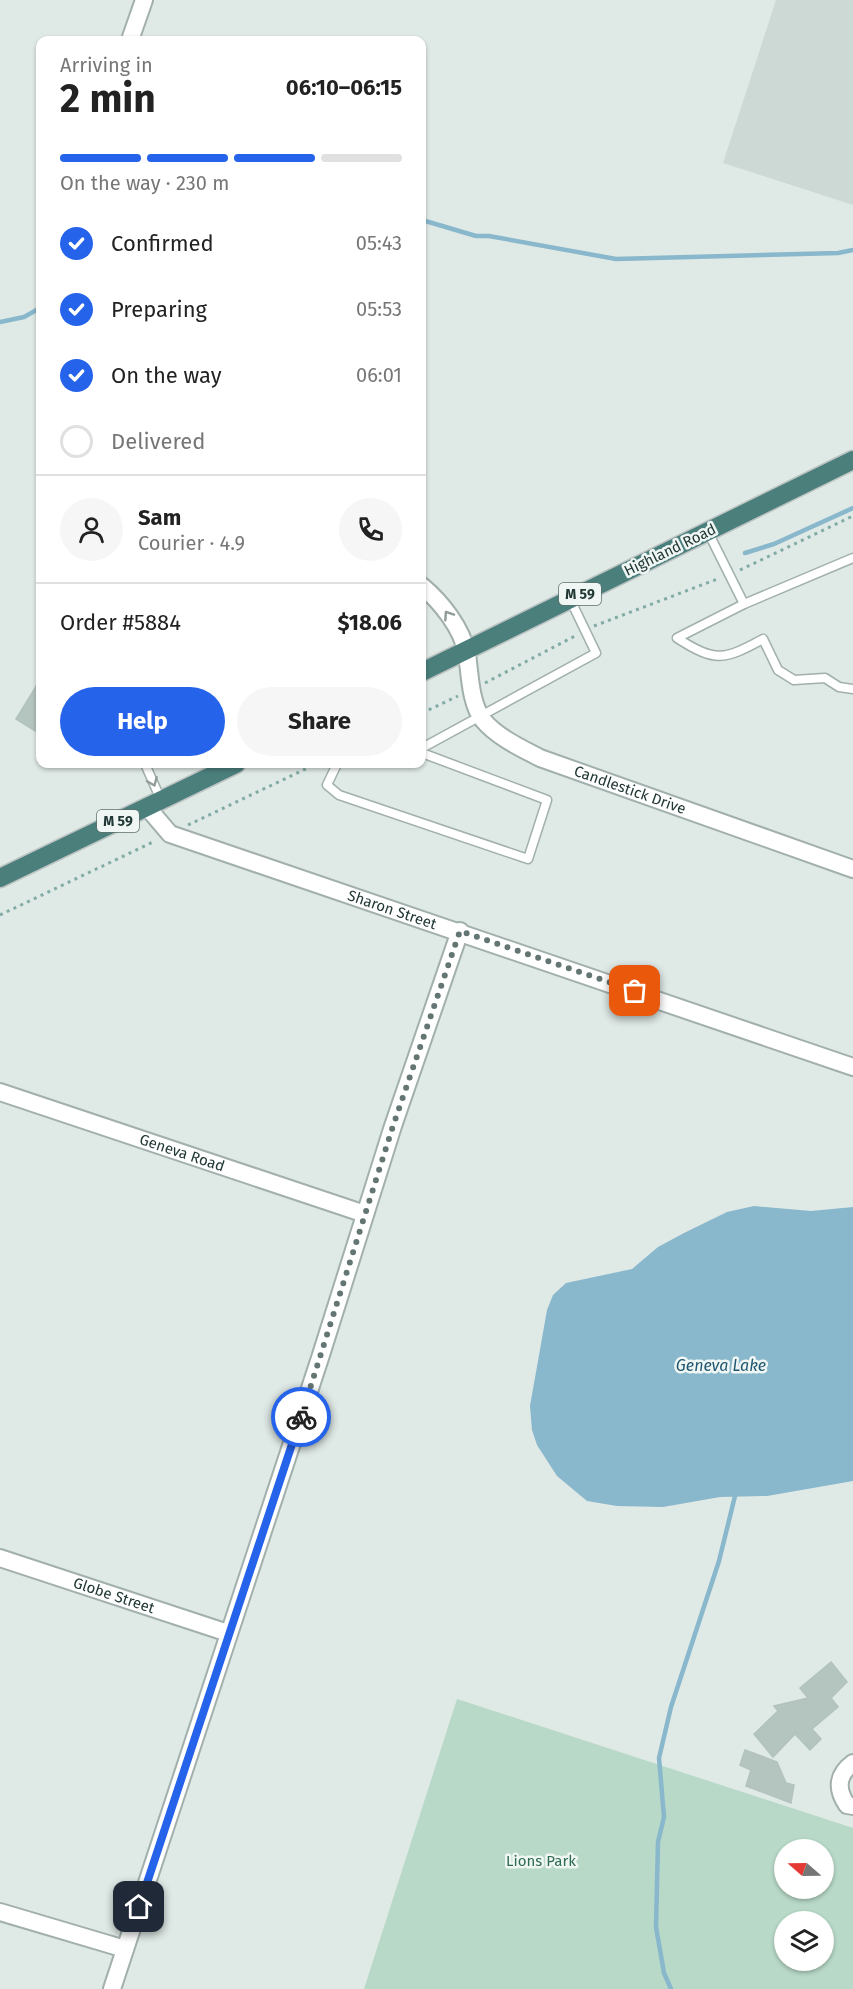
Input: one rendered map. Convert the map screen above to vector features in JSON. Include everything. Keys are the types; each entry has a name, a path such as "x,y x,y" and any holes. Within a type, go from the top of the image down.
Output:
{"highway":[{"name":"Highland Road","path":"426,670 853,460"},
{"name":"M 59","path":"0,878 228,768"}],"street":[{"path":"131,36 144,0"},
{"path":"426,590 447,611 466,650 472,689 481,718"},
{"name":"Candlestick Drive","path":"481,718 513,744 540,758 853,869"},
{"name":"Sharon Street","path":"154,804 170,834 460,931 853,1067"},
{"path":"112,1989 365,1214 460,931"},
{"name":"Geneva Road","path":"0,1092 365,1214"},
{"name":"Globe Street","path":"0,1558 228,1634"},
{"path":"853,1763 845,1769 839,1781 839,1793 847,1805 853,1806"},
{"path":"0,1912 125,1949"}],"lane":[{"path":"708,532 744,604"},
{"path":"853,558 744,604 677,638 700,652 730,656 763,639 778,670 794,680 825,678 839,687 853,689"},
{"path":"426,746 596,654 570,600"},
{"path":"335,768 327,785 339,795 528,859 547,800 426,755"},
{"path":"146,768 154,804"}],"path":[{"path":"426,711 584,631 730,574 853,516"}],"shaded area":[{"path":"776,0 853,0 853,205 723,163"}],"green space":[{"name":"Lions Park","path":"457,1699 853,1828 853,1989 364,1989"}],"water":[{"name":"Geneva Lake","path":"754,1206 811,1211 853,1207 853,1481 767,1496 720,1497 663,1507 617,1506 587,1501 557,1476 537,1445 532,1430 530,1406 547,1310 553,1295 566,1283 632,1269 658,1247 684,1233 727,1212"}],"building":[{"path":"36,686 36,732 16,719"},
{"path":"831,1662 847,1682 831,1698 838,1707 812,1729 821,1739 810,1750 795,1734 773,1757 754,1734 778,1711 774,1706 808,1698 800,1688"},
{"path":"745,1750 777,1762 786,1783 794,1785 791,1803 746,1786 751,1770 740,1765"}],"waterway":[{"path":"426,221 476,236 489,236 616,259 838,253 853,250"},
{"path":"0,322 24,317 36,310"},
{"path":"745,553 774,544 853,508"},
{"path":"671,1989 664,1973 656,1927 658,1842 664,1817 659,1758 671,1707 719,1561 735,1496"}],"way so far":[{"path":"301,1417 393,1126 460,931 635,991"}],"route":[{"path":"139,1907 301,1417"}]}
